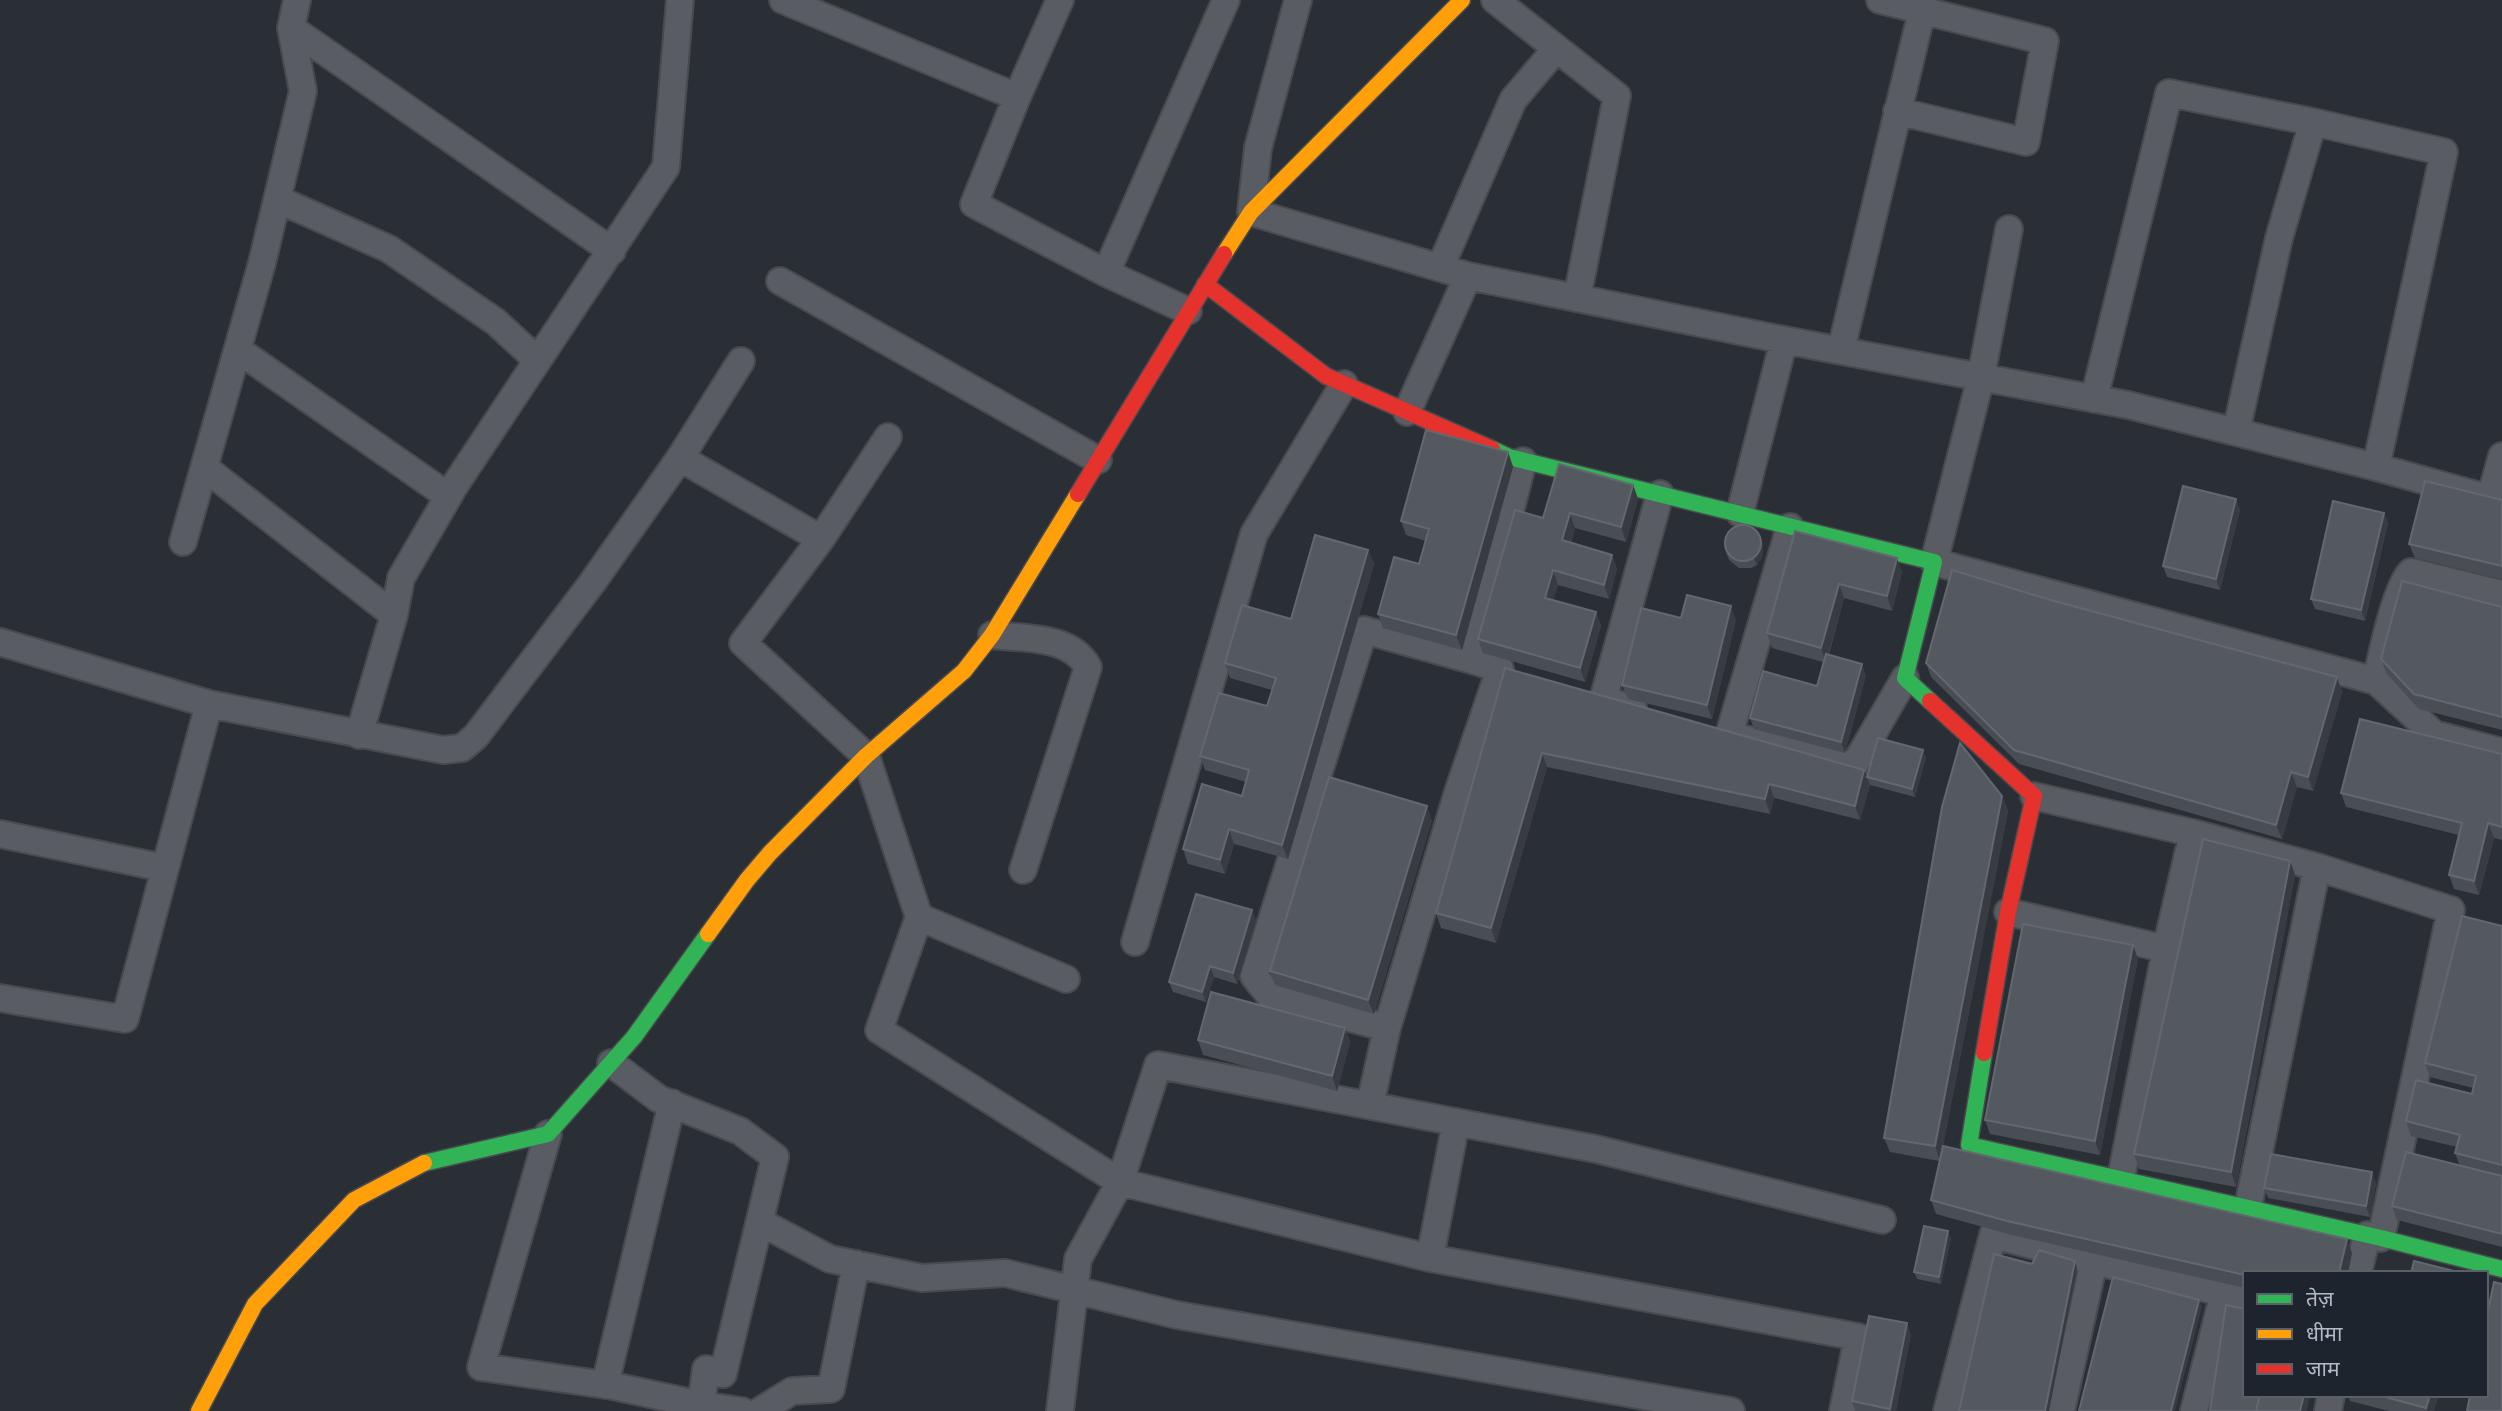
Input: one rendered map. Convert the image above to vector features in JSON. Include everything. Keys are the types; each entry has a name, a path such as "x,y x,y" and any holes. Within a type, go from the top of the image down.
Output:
{"street":[{"path":"183,542 277,200 303,91 290,28 297,0"},
{"path":"359,735 394,615 401,578 448,496 666,167 680,0"},
{"path":"783,0 1017,97"},
{"path":"1060,0 974,204 1106,273 1188,311"},
{"path":"1106,273 1226,0"},
{"path":"1251,212 1258,148 1298,0"},
{"path":"742,1411 605,1385 481,1367 548,1134 634,1037 762,862 866,756 964,671 992,635 1251,212 1462,0"},
{"path":"1495,0 1617,96 1577,298"},
{"path":"1880,0 2045,41 2026,142 1897,111"},
{"path":"1841,350 1922,10"},
{"path":"290,28 612,251"},
{"path":"1440,268 1513,100 1556,49"},
{"path":"2094,399 2169,93 2444,152 2376,467"},
{"path":"2236,432 2279,238 2313,122"},
{"path":"277,200 389,248 496,322 537,360"},
{"path":"1251,212 1468,276 2094,399 2376,467 2496,500 2502,456"},
{"path":"1704,728 1854,766 1905,678 1981,377 2009,229"},
{"path":"1407,412 1468,276"},
{"path":"780,281 1098,460"},
{"path":"1205,284 1326,376 1509,457 1934,562 2376,681 2434,734 2502,752"},
{"path":"1740,513 1784,340"},
{"path":"237,350 448,496"},
{"path":"0,642 209,704 443,750 462,748 483,726 592,583 680,458 741,361"},
{"path":"1135,942 1254,534 1344,384"},
{"path":"888,437 821,538 743,643 866,756 919,917 879,1030 1120,1182 1430,1258 1858,1337 1843,1411"},
{"path":"680,458 821,538"},
{"path":"1472,660 1523,461"},
{"path":"205,468 394,615"},
{"path":"1603,700 1660,494"},
{"path":"1729,735 1790,527"},
{"path":"2376,681 2400,594 2411,572 2502,594"},
{"path":"1387,1028 1270,997 1254,976 1364,631 1526,677"},
{"path":"992,635 1063,644 1082,656 1088,667 1023,870"},
{"path":"1370,1105 1387,1028 1458,792 1500,669"},
{"path":"1905,678 2034,796 2193,833 2317,867 2451,910 2374,1236 2359,1271"},
{"path":"1577,692 1653,714"},
{"path":"0,998 125,1019 209,704"},
{"path":"2034,796 2008,912 1969,1145 2374,1236 2502,1269"},
{"path":"2121,1178 2166,949 2193,833"},
{"path":"0,834 164,868"},
{"path":"2248,1207 2317,867"},
{"path":"2008,912 2166,949"},
{"path":"919,917 1066,979"},
{"path":"611,1063 659,1098 740,1131 775,1157 723,1374 706,1369 701,1405"},
{"path":"1060,1411 1078,1259 1120,1182 1158,1065 1596,1149 1882,1220"},
{"path":"605,1385 672,1103"},
{"path":"1430,1258 1456,1122"},
{"path":"199,1411 255,1304 354,1200 423,1163 548,1134"},
{"path":"760,1222 830,1259 922,1278 1005,1273 1177,1315 1731,1411"},
{"path":"1947,1411 1993,1235 2234,1295 2194,1411"},
{"path":"2061,1411 2094,1261"},
{"path":"760,1411 792,1391 831,1389 856,1264"}],"building":[{"path":"1426,430 1508,452 1456,635 1378,614 1394,557 1419,564 1429,529 1401,521"},
{"path":"1559,464 1633,485 1621,527 1570,513 1562,540 1612,555 1604,585 1553,570 1545,598 1596,612 1580,668 1478,639 1515,510 1543,518"},
{"path":"2425,481 2502,500 2502,566 2409,544"},
{"path":"2183,486 2236,499 2216,579 2163,566"},
{"path":"2333,501 2384,513 2361,610 2311,599"},
{"path":"1743,525 1756,530 1761,543 1756,556 1743,561 1730,556 1725,543 1730,530"},
{"path":"1795,531 1897,558 1887,596 1839,584 1821,648 1767,633"},
{"path":"1315,535 1368,550 1282,845 1229,829 1220,860 1183,849 1202,784 1242,796 1249,770 1200,756 1219,693 1267,706 1276,678 1225,663 1242,605 1291,619"},
{"path":"1952,570 2054,601 2337,677 2308,777 2291,772 2276,825 2014,750 1926,663"},
{"path":"2402,581 2502,607 2502,717 2414,694 2381,659"},
{"path":"1687,595 1731,606 1707,705 1622,685 1641,608 1681,618"},
{"path":"1826,654 1862,664 1841,742 1750,718 1763,671 1817,686"},
{"path":"1505,668 1864,770 1855,806 1769,784 1765,799 1542,753 1491,928 1436,913"},
{"path":"2360,719 2502,754 2502,827 2488,823 2474,881 2449,875 2462,823 2341,793"},
{"path":"1878,738 1923,750 1912,789 1867,777"},
{"path":"1960,743 2002,796 1935,1146 1884,1138 1942,807"},
{"path":"1329,777 1427,806 1368,1000 1270,971"},
{"path":"2203,839 2290,861 2231,1172 2134,1154"},
{"path":"1196,894 1252,910 1233,973 1210,966 1202,992 1169,982"},
{"path":"2462,916 2502,926 2502,1165 2455,1153 2460,1135 2406,1121 2416,1080 2472,1094 2476,1076 2425,1063"},
{"path":"2023,924 2133,945 2095,1141 1985,1120"},
{"path":"1211,992 1345,1028 1332,1076 1198,1040"},
{"path":"1943,1146 2347,1239 2339,1271 2243,1271 2243,1275 2007,1221 1931,1200"},
{"path":"2406,1152 2502,1176 2502,1234 2392,1206"},
{"path":"2271,1154 2372,1172 2366,1206 2264,1188"},
{"path":"1924,1226 1948,1231 1939,1277 1914,1272"},
{"path":"2039,1250 2075,1261 2045,1411 1959,1411 1994,1254 2032,1264"},
{"path":"2414,1261 2454,1271 2412,1271"},
{"path":"2113,1277 2199,1300 2171,1411 2079,1411"},
{"path":"2494,1282 2502,1284 2502,1411 2467,1411 2470,1397 2488,1397 2488,1310"},
{"path":"2226,1305 2243,1309 2243,1397 2260,1397 2256,1411 2210,1411"},
{"path":"1869,1316 1907,1323 1890,1409 1852,1401"},
{"path":"2260,1397 2304,1397 2300,1411 2256,1411"},
{"path":"2385,1397 2429,1397 2426,1408"}],"traffic: fast":[{"path":"1492,449 1509,457 1934,562 1905,678 1930,701"},
{"path":"424,1163 548,1134 634,1037 708,934"},
{"path":"1984,1053 1969,1145 2381,1238 2502,1269"}],"traffic: slow":[{"path":"1224,254 1251,212 1462,0"},
{"path":"708,934 770,853 866,756 964,671 992,635 1078,494"},
{"path":"199,1411 255,1304 354,1200 424,1163"}],"traffic: jam":[{"path":"1078,494 1224,254"},
{"path":"1205,284 1326,376 1492,449"},
{"path":"1930,701 2034,796 2008,912 1984,1053"}]}
